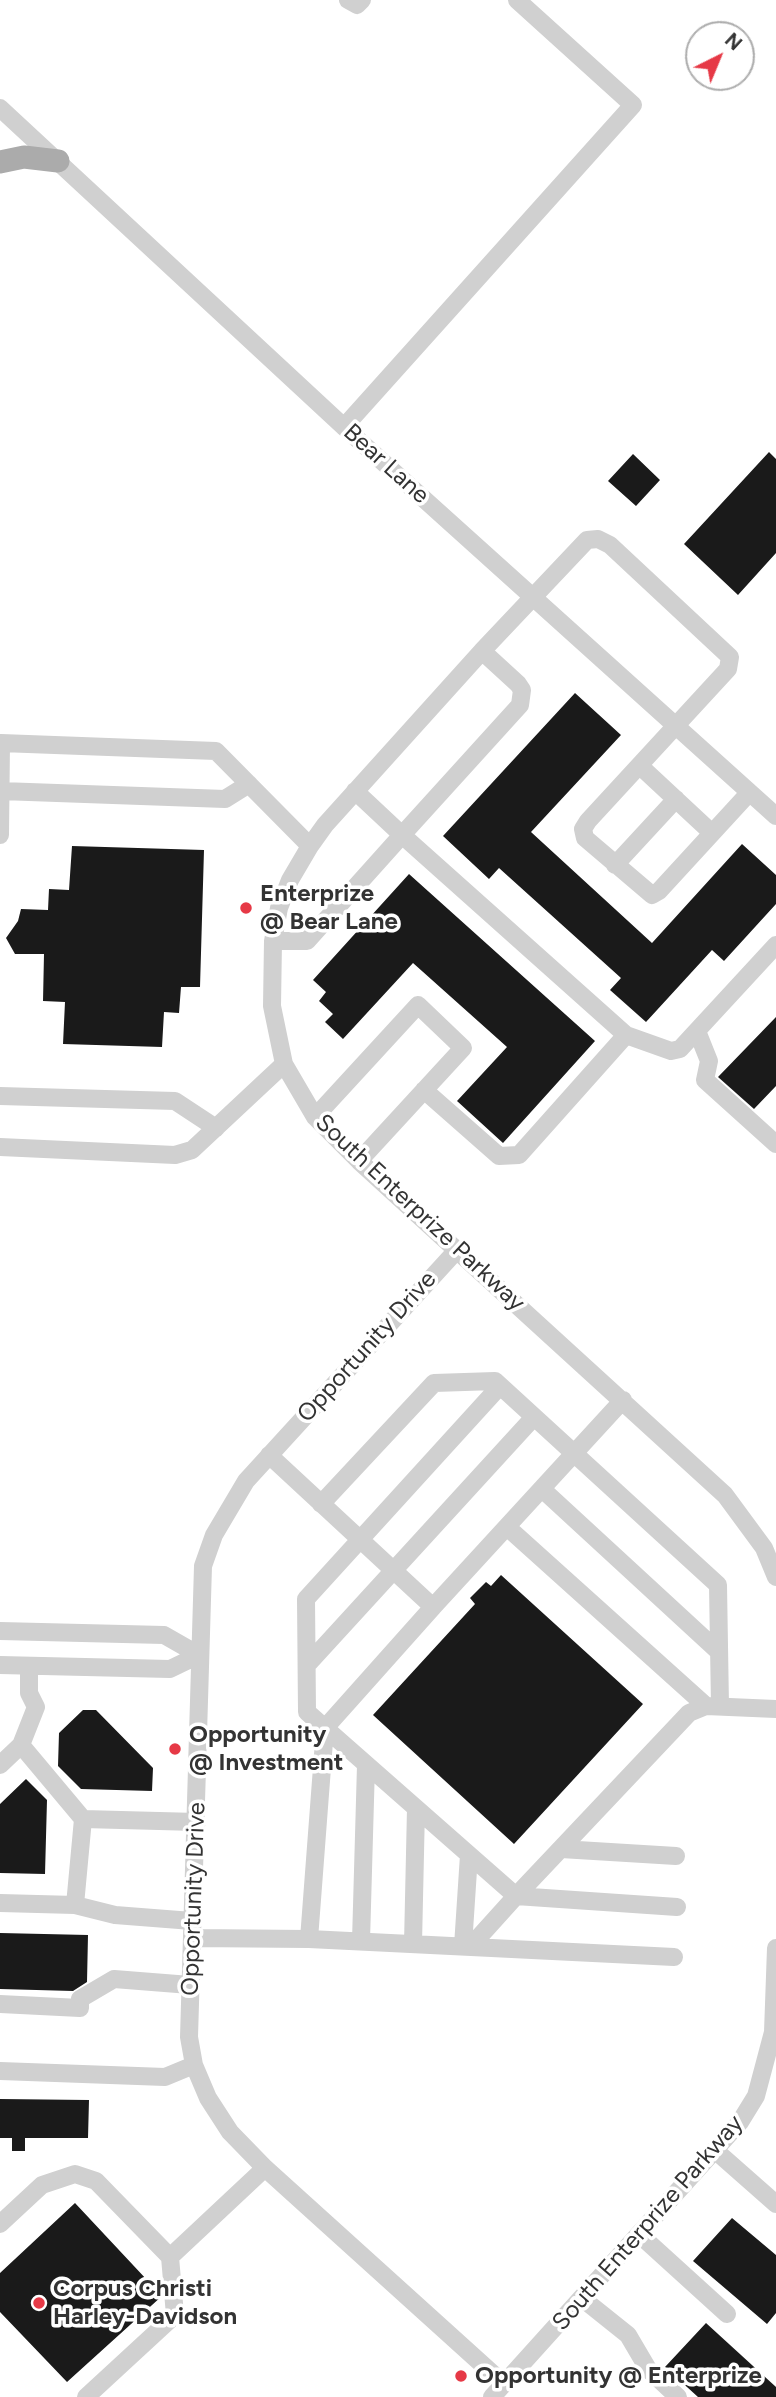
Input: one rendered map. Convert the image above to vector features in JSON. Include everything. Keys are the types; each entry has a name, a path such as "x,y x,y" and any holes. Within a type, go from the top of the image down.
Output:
{"main road":[{"path":"0,162 24,157 58,161"}],"street":[{"path":"348,0 357,5 362,0"},
{"path":"344,427 633,105 517,0"},
{"name":"Bear Lane","path":"0,108 344,427 776,816"},
{"name":"South Enterprize Parkway","path":"677,727 728,669 730,656 620,554 598,539 587,540 355,791 310,846 283,898 273,941 272,1006 284,1064 315,1117 359,1161 725,1495 764,1548 776,1577"},
{"path":"273,941 307,941 520,705 522,690 518,684 482,651"},
{"path":"677,727 583,829 585,838 652,895 749,793"},
{"path":"0,835 1,743 216,751 310,846"},
{"path":"640,766 712,833"},
{"path":"1,791 225,799 249,784"},
{"path":"355,791 626,1035 671,1051 680,1049 776,945"},
{"path":"615,865 676,799"},
{"path":"315,1117 418,1005 463,1048 359,1161"},
{"path":"697,1031 709,1061 705,1080 776,1144"},
{"path":"424,1090 499,1156 519,1155 626,1035"},
{"path":"0,1147 175,1155 191,1150 284,1064"},
{"path":"0,1096 175,1101 216,1128"},
{"name":"Opportunity Drive","path":"457,1250 269,1455 230,1504 214,1535 203,1566 189,2037 194,2066 208,2098 230,2132 498,2390"},
{"path":"321,1504 434,1383 495,1381 718,1585 719,1652 713,1706"},
{"path":"500,1386 306,1599 307,1712 516,1896 677,1907"},
{"path":"309,1939 325,1728 623,1400"},
{"path":"307,1665 534,1417"},
{"path":"269,1455 433,1607"},
{"path":"541,1489 719,1652"},
{"path":"507,1527 713,1706"},
{"path":"0,1631 164,1634 199,1655"},
{"path":"0,1665 170,1668 199,1655"},
{"path":"0,1765 21,1745 36,1707 29,1693 29,1666"},
{"path":"467,1947 689,1713 713,1706 776,1709"},
{"path":"21,1745 83,1819 75,1905"},
{"path":"361,1941 366,1765"},
{"path":"413,1944 416,1808"},
{"path":"83,1819 197,1822"},
{"path":"561,1849 676,1856"},
{"path":"467,1947 468,1855"},
{"path":"0,1903 75,1905 192,1929 309,1939 674,1956"},
{"name":"South Enterprize Parkway","path":"498,2390 716,2152 756,2096 774,2033 776,1948"},
{"path":"0,2004 80,2008 80,1999 114,1979 190,1985"},
{"path":"0,2071 165,2077 194,2066"},
{"path":"716,2152 776,2204"},
{"path":"170,2257 265,2168"},
{"path":"0,2224 42,2185 75,2174 96,2181 170,2257 175,2315 86,2397"},
{"path":"640,2235 727,2314"},
{"path":"583,2299 628,2336 648,2369 678,2397"}],"building":[{"path":"769,452 776,459 776,553 738,595 684,544"},
{"path":"633,454 660,480 636,506 608,481"},
{"path":"575,693 621,735 531,832 652,943 742,844 776,875 776,904 724,961 712,950 646,1022 610,990 621,978 499,868 489,879 443,836"},
{"path":"72,846 204,850 200,987 181,987 179,1013 164,1012 162,1047 63,1044 65,1002 43,1001 44,954 15,954 6,938 18,921 21,909 48,910 49,889 69,890"},
{"path":"409,874 595,1041 503,1143 457,1101 507,1047 413,963 343,1039 325,1022 333,1014 319,1001 326,992 313,980"},
{"path":"776,1017 776,1086 754,1109 718,1077"},
{"path":"501,1575 643,1704 514,1844 373,1715 475,1604 470,1598 486,1582 491,1586"},
{"path":"83,1710 96,1710 153,1768 152,1791 81,1789 58,1766 59,1733"},
{"path":"26,1779 47,1800 45,1874 0,1873 0,1804"},
{"path":"0,1933 88,1935 87,1982 73,1991 0,1989"},
{"path":"0,2099 89,2100 88,2138 25,2138 25,2151 12,2151 12,2138 0,2138"},
{"path":"75,2203 162,2296 67,2382 0,2312 0,2273"},
{"path":"732,2218 776,2255 776,2313 767,2324 693,2261"},
{"path":"706,2323 776,2387 776,2397 698,2397 665,2367"}],"place":[{"name":"Enterprize @ Bear Lane","path":"246,908"},
{"name":"Opportunity @ Investment","path":"175,1749"},
{"name":"Corpus Christi Harley-Davidson","path":"39,2303"},
{"name":"Opportunity @ Enterprize","path":"461,2376"}]}
